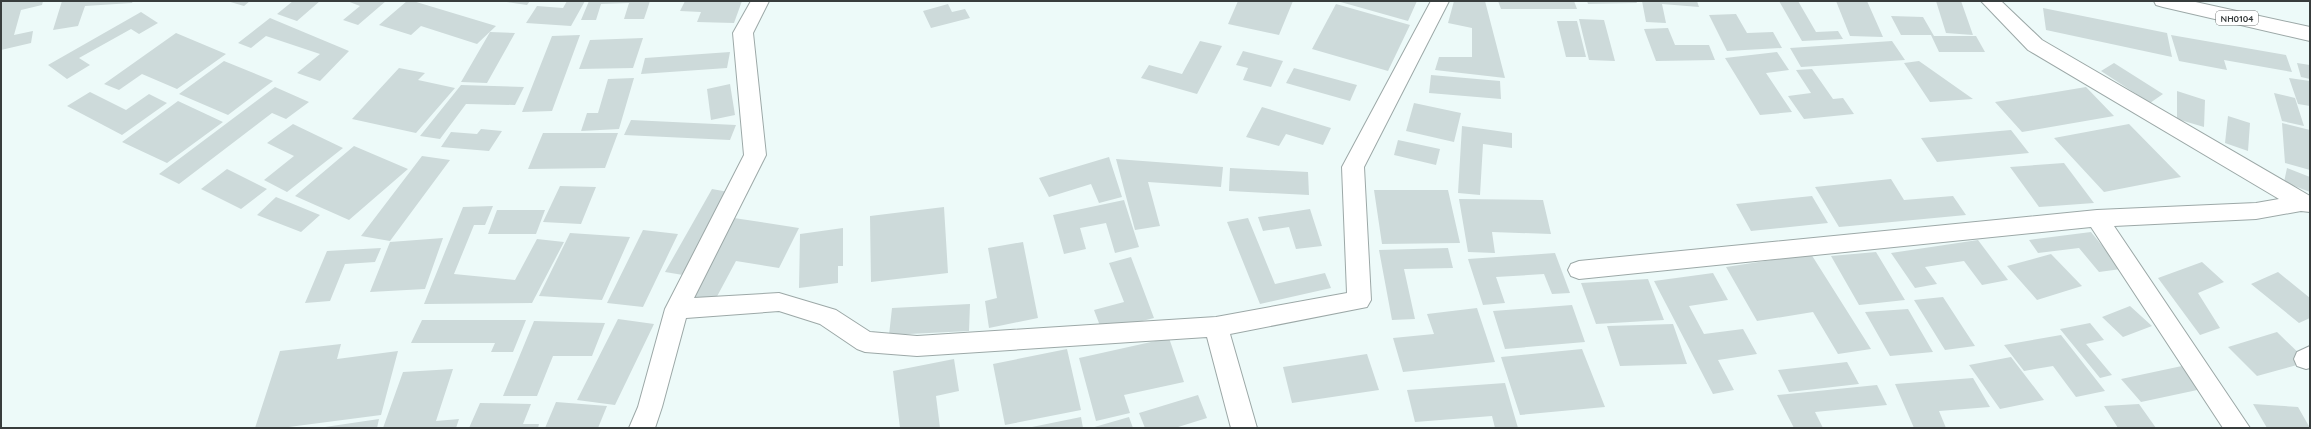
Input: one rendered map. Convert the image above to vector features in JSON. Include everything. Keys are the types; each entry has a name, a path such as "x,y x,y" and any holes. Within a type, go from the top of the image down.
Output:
{"main road":[{"path":"642,428 650,407 677,308 755,155 743,33 760,1"},
{"path":"677,308 779,302 828,316 865,342 917,346 1216,327 1358,300 1353,167 1440,1"},
{"path":"1990,1 2035,45 2306,204"},
{"name":"NH0104","path":"2163,1 2310,34"},
{"path":"1579,270 2097,218 2256,211 2306,204"},
{"path":"2097,218 2237,428"},
{"path":"1216,327 1244,428"}],"building":[{"path":"1,1 43,1 42,5 21,10 14,35 33,31 31,43 1,50"},
{"path":"62,1 133,1 132,3 85,6 78,26 53,30"},
{"path":"227,1 250,1 244,6"},
{"path":"293,1 320,1 297,21 277,14"},
{"path":"347,1 386,1 358,25 343,20 360,6"},
{"path":"407,1 413,1 496,26 477,44 421,26 411,35 379,25"},
{"path":"500,1 530,1 527,5"},
{"path":"567,1 585,1 571,26 526,23 537,6 563,8"},
{"path":"589,1 650,1 644,19 624,19 629,3 601,4 596,20 581,20"},
{"path":"685,1 742,1 734,23 697,22 701,12 680,11"},
{"path":"1238,1 1293,1 1279,35 1228,24"},
{"path":"1337,1 1417,1 1408,21"},
{"path":"1454,1 1485,1 1505,78 1435,70 1439,57 1472,57 1472,28 1448,23"},
{"path":"1498,1 1574,1 1577,9 1501,9"},
{"path":"1587,1 1636,1 1637,3 1588,4"},
{"path":"1642,1 1697,1 1699,7 1662,4 1666,23 1646,22"},
{"path":"1779,1 1798,1 1816,32 1838,31 1843,39 1802,41"},
{"path":"1836,1 1867,1 1883,37 1850,36"},
{"path":"1936,1 1961,1 1973,35 1946,33"},
{"path":"948,4 952,12 965,9 970,18 931,28 923,11"},
{"path":"1336,4 1410,25 1388,71 1312,49"},
{"path":"2043,8 2167,33 2172,57 2046,30"},
{"path":"141,12 158,23 139,34 131,29 79,58 90,65 67,79 48,65"},
{"path":"1736,14 1747,33 1773,32 1782,48 1727,51 1709,15"},
{"path":"1891,16 1923,17 1934,36 1976,36 1985,52 1939,52 1931,35 1901,35"},
{"path":"270,18 349,51 320,81 297,73 320,54 266,36 251,48 238,43"},
{"path":"1579,19 1604,20 1615,61 1589,60"},
{"path":"1557,21 1577,21 1586,57 1566,57"},
{"path":"1668,28 1675,45 1709,45 1715,60 1656,61 1644,29"},
{"path":"490,32 515,33 487,83 461,82"},
{"path":"176,33 226,54 177,89 142,74 119,90 104,84"},
{"path":"580,35 552,111 522,112 552,36"},
{"path":"2171,35 2286,55 2292,72 2224,60 2227,70 2179,61"},
{"path":"643,38 633,68 579,69 590,40"},
{"path":"1200,41 1222,46 1197,94 1141,78 1149,65 1182,74"},
{"path":"1892,41 1905,60 1801,67 1790,48"},
{"path":"1243,51 1283,61 1271,87 1243,80 1248,68 1236,65"},
{"path":"730,52 727,68 641,74 645,58"},
{"path":"1777,52 1789,70 1766,73 1792,112 1760,115 1725,58"},
{"path":"224,61 273,81 228,115 179,94"},
{"path":"1919,61 1973,99 1930,102 1904,63"},
{"path":"2114,63 2163,94 2150,103 2101,71"},
{"path":"2297,63 2310,65 2310,79 2301,77"},
{"path":"399,68 425,73 418,80 455,88 416,133 352,119"},
{"path":"1294,68 1357,85 1350,101 1286,83"},
{"path":"1812,69 1833,99 1843,98 1854,114 1804,119 1788,96 1811,93 1796,70"},
{"path":"1431,75 1500,81 1501,99 1429,93"},
{"path":"634,78 619,129 581,131 587,113 598,113 608,79"},
{"path":"2289,78 2310,81 2310,106 2298,104"},
{"path":"730,84 735,115 711,120 707,89"},
{"path":"461,85 524,87 515,105 466,104 440,139 420,136"},
{"path":"275,87 309,102 286,119 272,113 179,184 159,174"},
{"path":"2086,87 2114,116 2022,132 1995,102"},
{"path":"2177,91 2205,100 2204,127 2177,119"},
{"path":"90,92 126,110 149,94 167,103 122,135 67,106"},
{"path":"2274,93 2295,98 2304,126 2282,121"},
{"path":"178,101 223,122 167,163 122,142"},
{"path":"1414,103 1461,113 1454,142 1406,131"},
{"path":"1262,107 1331,128 1323,145 1286,134 1279,146 1246,137"},
{"path":"2228,116 2250,123 2248,151 2225,143"},
{"path":"631,120 736,125 730,140 624,135"},
{"path":"2282,123 2310,130 2310,170 2285,163"},
{"path":"293,124 343,148 287,192 264,180 294,156 267,143"},
{"path":"2129,124 2181,177 2104,192 2054,138"},
{"path":"1462,126 1512,133 1512,148 1483,144 1480,195 1458,193"},
{"path":"481,129 502,131 489,151 441,147 451,132 477,134"},
{"path":"2011,130 2029,153 1937,162 1921,138"},
{"path":"543,133 618,133 605,168 528,169"},
{"path":"1398,140 1440,149 1436,165 1394,155"},
{"path":"354,146 408,169 349,220 295,196"},
{"path":"422,156 450,160 390,241 361,236"},
{"path":"1109,157 1122,197 1099,203 1091,184 1049,197 1039,178"},
{"path":"1116,159 1223,167 1221,187 1148,182 1160,226 1135,230"},
{"path":"2064,163 2094,203 2039,207 2010,167"},
{"path":"1230,168 1308,172 1309,195 1229,191"},
{"path":"2287,168 2310,177 2310,192 2284,182"},
{"path":"227,169 267,189 241,209 201,189"},
{"path":"1891,179 1904,200 1953,196 1966,215 1839,227 1815,187"},
{"path":"560,186 596,187 581,224 543,222"},
{"path":"712,189 734,193 689,276 665,272"},
{"path":"1374,190 1448,190 1460,243 1382,244"},
{"path":"1812,196 1828,223 1751,231 1736,204"},
{"path":"276,197 320,215 301,232 257,215"},
{"path":"1459,199 1543,200 1551,234 1492,232 1495,253 1468,252"},
{"path":"1124,200 1139,247 1115,253 1106,223 1080,228 1086,249 1064,254 1053,215"},
{"path":"493,206 485,225 474,225 454,274 515,280 537,239 564,242 532,303 424,304 463,207"},
{"path":"944,207 948,273 871,282 870,216"},
{"path":"1310,209 1322,246 1296,249 1289,227 1263,231 1258,217"},
{"path":"497,210 545,210 536,234 488,234"},
{"path":"734,218 799,228 779,268 736,261 714,302 690,298"},
{"path":"1248,218 1275,284 1325,273 1331,288 1260,304 1227,222"},
{"path":"843,228 843,266 838,266 838,283 799,288 800,234"},
{"path":"643,230 678,234 643,307 607,303"},
{"path":"2091,232 2121,269 2099,272 2079,248 2038,253 2029,240"},
{"path":"570,233 630,237 602,300 539,296"},
{"path":"443,238 425,289 370,292 390,242"},
{"path":"1978,240 2008,280 1982,285 1964,261 1925,267 1937,284 1915,288 1891,253"},
{"path":"1023,242 1038,318 989,328 985,301 997,298 988,248"},
{"path":"381,248 375,262 345,264 330,301 305,303 327,251"},
{"path":"1448,248 1453,268 1404,269 1415,319 1392,320 1379,250"},
{"path":"1876,252 1905,300 1859,305 1831,256"},
{"path":"1555,253 1570,293 1552,294 1544,274 1496,277 1505,303 1483,305 1468,259"},
{"path":"1811,254 1871,349 1838,354 1813,312 1757,321 1726,267"},
{"path":"2051,254 2082,286 2037,300 2007,266"},
{"path":"1131,257 1154,318 1102,331 1094,310 1124,302 1109,263"},
{"path":"2202,262 2224,282 2198,293 2220,328 2200,335 2158,278"},
{"path":"2278,272 2310,298 2310,318 2299,323 2251,284"},
{"path":"1713,273 1728,300 1689,306 1704,334 1743,329 1757,354 1718,360 1734,390 1713,394 1654,281"},
{"path":"1648,279 1664,320 1596,324 1581,283"},
{"path":"1943,297 1975,346 1945,350 1914,300"},
{"path":"970,304 969,331 889,335 892,308"},
{"path":"1572,305 1585,342 1505,349 1493,311"},
{"path":"2130,306 2152,326 2123,337 2102,317"},
{"path":"1477,308 1495,362 1403,372 1393,338 1434,334 1427,314"},
{"path":"1908,309 1933,352 1890,356 1865,312"},
{"path":"618,319 654,324 615,405 577,400"},
{"path":"422,320 526,320 513,352 491,352 495,343 411,343"},
{"path":"534,321 605,323 592,356 553,356 537,396 503,396"},
{"path":"2090,323 2104,340 2086,344 2112,375 2100,378 2060,329"},
{"path":"1673,324 1687,364 1620,366 1607,326"},
{"path":"2277,332 2308,362 2257,376 2228,347"},
{"path":"2061,335 2105,391 2076,397 2053,366 2024,371 2004,345"},
{"path":"1169,338 1184,382 1124,395 1130,413 1096,421 1079,358"},
{"path":"341,344 337,359 398,351 381,415 281,428 255,428 280,351"},
{"path":"1067,349 1081,410 1005,425 993,364"},
{"path":"1582,349 1605,407 1520,415 1501,357"},
{"path":"1367,354 1379,390 1292,403 1283,367"},
{"path":"2011,357 2044,400 2000,409 1969,365"},
{"path":"954,359 959,391 936,396 940,428 900,428 893,371"},
{"path":"1847,362 1859,384 1789,392 1778,370"},
{"path":"2182,366 2202,389 2141,402 2121,379"},
{"path":"453,369 436,421 459,419 456,428 383,428 403,372"},
{"path":"1973,378 1990,407 1939,411 1946,428 1914,428 1895,384"},
{"path":"1505,383 1518,428 1495,428 1492,416 1415,422 1407,390"},
{"path":"1877,385 1887,405 1815,412 1823,428 1794,428 1777,395"},
{"path":"1198,395 1207,418 1175,428 1145,428 1139,413"},
{"path":"556,402 607,406 598,428 545,428"},
{"path":"480,403 531,404 523,424 539,424 538,428 469,428"},
{"path":"2139,404 2156,428 2118,428 2104,406"},
{"path":"2253,404 2298,407 2310,428 2267,428"},
{"path":"1081,417 1083,428 1032,428 1032,427"},
{"path":"1129,417 1133,428 1091,428"},
{"path":"379,419 377,428 325,428 325,427"}]}
